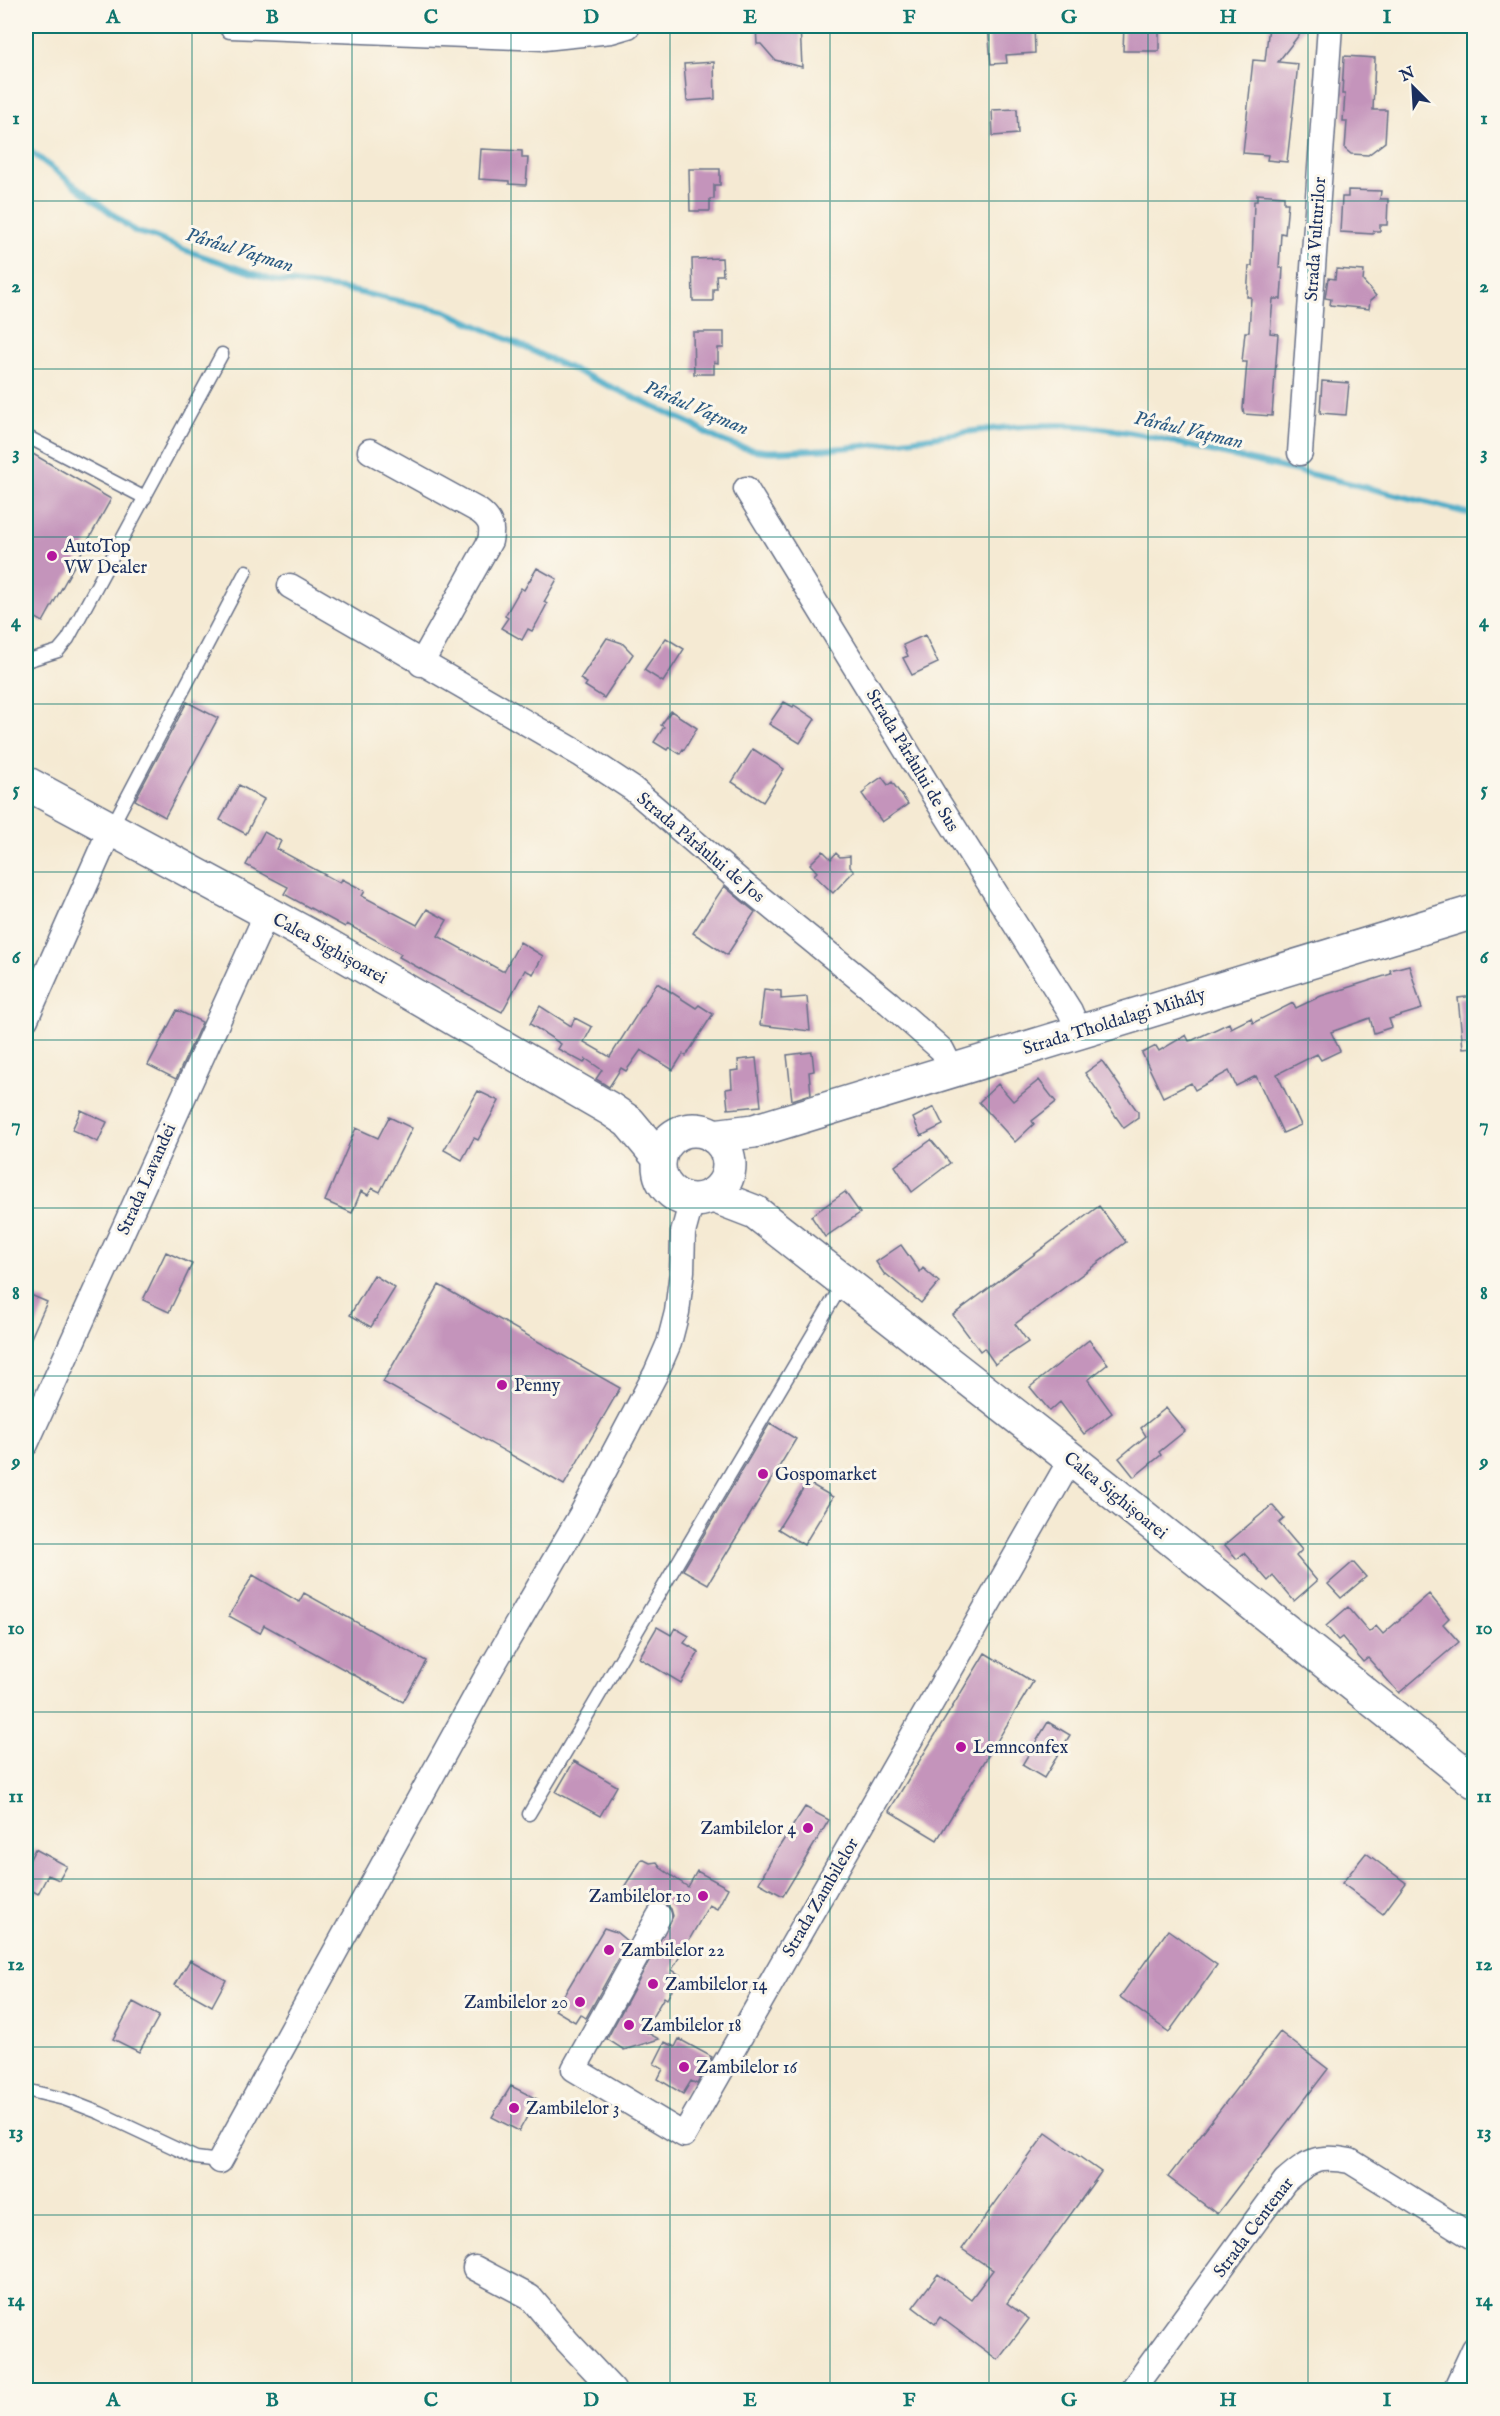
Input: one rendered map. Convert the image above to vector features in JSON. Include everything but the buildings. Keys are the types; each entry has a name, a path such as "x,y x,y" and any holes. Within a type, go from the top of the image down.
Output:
{"main road":[{"name":"Calea Sighișoarei","path":"26,783 457,1019 667,1146 688,1130 701,1130 708,1175 1071,1459 1474,1781"},
{"name":"Strada Tholdalagi Mihály","path":"708,1175 754,1131 1474,912"},
{"path":"667,1146 661,1178 708,1175"}],"street":[{"path":"231,26 544,38 611,31 628,26"},
{"name":"Strada Vulturilor","path":"1300,453 1330,26"},
{"path":"370,452 480,511 488,518 493,530 490,541 421,664"},
{"name":"Strada Pârâului de Sus","path":"746,489 944,812 1070,1011 1079,1032"},
{"name":"Strada Pârâului de Jos","path":"290,586 421,664 580,754 633,789 748,888 889,1003 942,1050 952,1070"},
{"path":"26,1019 110,830"},
{"name":"Strada Lavandei","path":"26,1444 267,913"},
{"path":"219,2161 483,1682 582,1513 638,1409 669,1343 677,1312 682,1271 683,1233 708,1175"},
{"name":"Strada Zambilelor","path":"659,1916 574,2069 684,2134 1071,1459"},
{"name":"Strada Centenar","path":"1132,2391 1285,2181 1304,2165 1328,2157 1350,2161 1474,2238"},
{"path":"475,2268 530,2297 613,2391"},
{"path":"1455,2391 1474,2349"}],"lane":[{"path":"26,661 58,651 69,639 222,354"},
{"path":"26,436 145,498"},
{"path":"110,830 246,571"},
{"path":"529,1814 844,1282"},
{"path":"26,2090 64,2099 91,2109 196,2158 219,2161"}],"waterway":[{"name":"Pârâul Vațman","path":"26,148 136,232 272,280 343,289 445,311 692,424 717,438 744,448 775,452 844,448 996,428 1078,426 1161,439 1474,515"}],"place":[{"name":"AutoTop VW Dealer","path":"52,556"},
{"name":"Penny","path":"502,1385"},
{"name":"Gospomarket","path":"763,1474"},
{"name":"Lemnconfex","path":"961,1747"},
{"name":"Zambilelor 4","path":"808,1828"},
{"name":"Zambilelor 10","path":"703,1896"},
{"name":"Zambilelor 22","path":"609,1950"},
{"name":"Zambilelor 14","path":"653,1984"},
{"name":"Zambilelor 20","path":"580,2002"},
{"name":"Zambilelor 18","path":"629,2025"},
{"name":"Zambilelor 16","path":"684,2067"},
{"name":"Zambilelor 3","path":"514,2108"}]}
